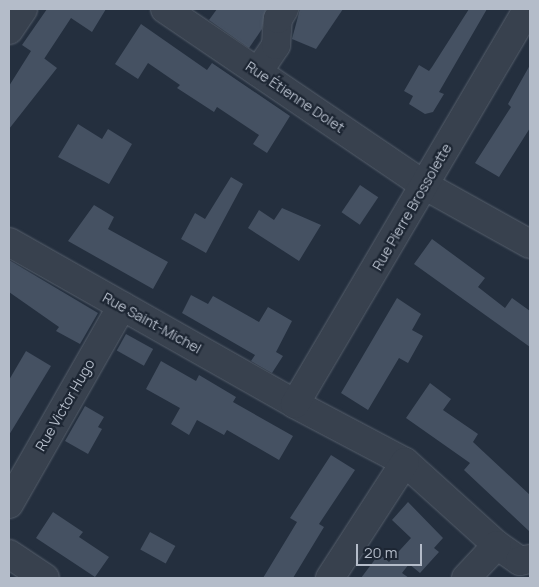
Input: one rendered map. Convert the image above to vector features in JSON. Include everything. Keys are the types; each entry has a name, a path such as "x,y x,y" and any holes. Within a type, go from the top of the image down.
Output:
{"street":[{"path":"9,30 23,9"},
{"name":"Rue Étienne Dolet","path":"165,9 424,185 530,244"},
{"path":"258,72 276,45 278,18 284,9"},
{"name":"Rue Pierre Brossolette","path":"295,404 528,9"},
{"name":"Rue Saint-Michel","path":"9,242 295,404 405,462 497,546 520,561 530,559"},
{"name":"Rue Victor Hugo","path":"9,504 122,306"},
{"path":"330,578 405,462"},
{"path":"466,578 497,546"},
{"path":"9,554 45,578"}],"building":[{"path":"47,9 106,9 92,32 71,18 44,58 57,68 9,129 9,86 31,51 22,45"},
{"path":"217,9 266,9 262,29 249,48 209,20"},
{"path":"300,9 343,9 316,49 292,39"},
{"path":"469,9 487,9 439,92 444,94 433,112 425,114 409,104 413,96 404,91 419,65 429,71"},
{"path":"141,24 207,70 212,63 290,116 267,153 253,144 259,135 217,107 214,112 177,88 180,85 148,63 138,79 115,64"},
{"path":"530,65 530,128 499,177 475,163 511,107 508,104"},
{"path":"78,124 102,139 108,129 132,144 109,184 58,157"},
{"path":"231,177 243,184 206,253 181,239 195,213 205,219"},
{"path":"360,185 378,197 360,225 342,212"},
{"path":"94,205 114,217 108,229 168,262 153,289 68,241"},
{"path":"282,208 321,225 299,261 248,228 259,210 274,220"},
{"path":"432,239 485,278 478,287 505,308 512,298 530,311 530,347 414,264"},
{"path":"9,260 98,313 80,344 56,331 59,327 9,292"},
{"path":"191,295 208,304 213,296 259,322 268,307 292,321 276,352 283,356 272,373 251,361 255,355 182,313"},
{"path":"397,298 421,314 412,330 423,336 408,363 399,358 368,410 341,393"},
{"path":"126,334 153,349 144,366 117,351"},
{"path":"26,351 51,366 9,435 9,380"},
{"path":"161,361 196,381 199,375 236,397 233,402 293,436 279,460 227,430 224,435 197,420 189,435 171,424 180,408 146,389"},
{"path":"430,383 451,399 443,410 478,434 473,442 530,495 530,532 464,470 470,463 406,418"},
{"path":"85,406 104,417 98,427 102,429 88,454 65,441"},
{"path":"331,455 355,470 319,524 324,527 293,578 263,578 297,522 290,518"},
{"path":"408,502 443,538 434,548 439,552 420,573 409,564 402,573 409,578 361,578 379,554 389,562 411,538 392,520"},
{"path":"53,512 83,532 79,537 109,557 95,577 36,538"},
{"path":"150,532 175,546 166,564 140,549"}]}
